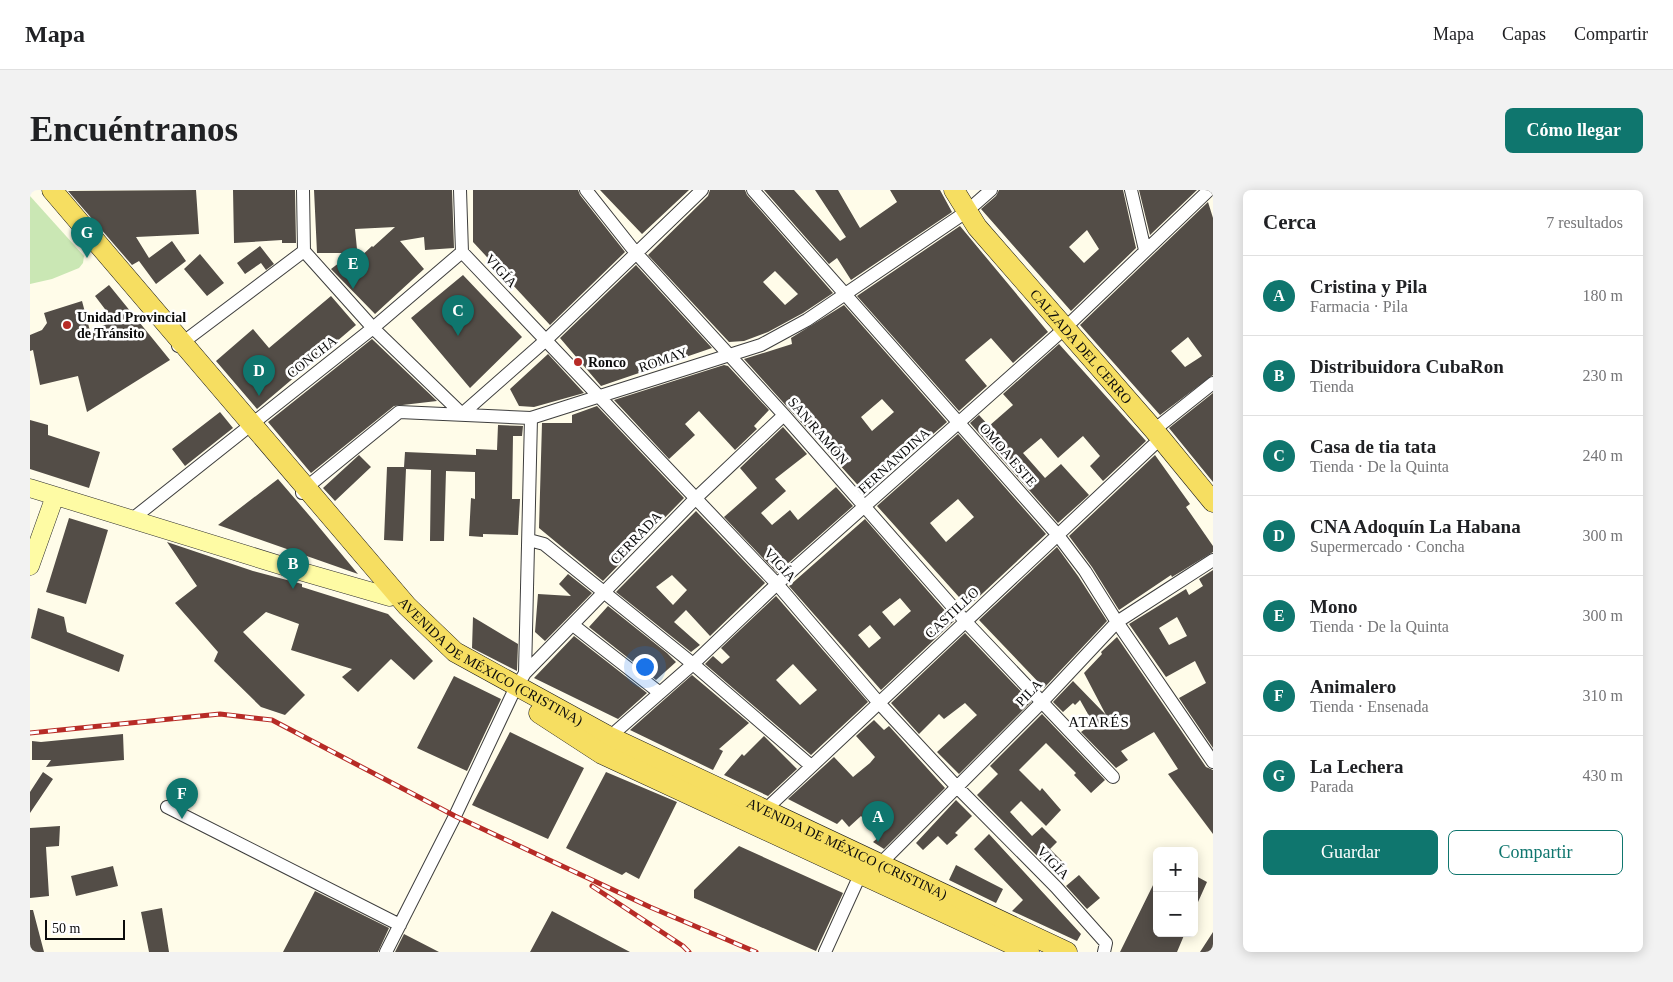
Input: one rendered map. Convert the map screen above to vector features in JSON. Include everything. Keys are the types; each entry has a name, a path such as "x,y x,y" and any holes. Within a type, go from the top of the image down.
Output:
{"main road":[{"name":"AVENIDA DE MÉXICO (CRISTINA)","path":"37,190 179,345"},
{"name":"AVENIDA DE MÉXICO (CRISTINA)","path":"52,190 179,345 303,491 399,601 455,652 518,685 603,744 860,874 1028,952"},
{"name":"CALZADA DEL CERRO","path":"954,190 966,212 1064,329 1158,434 1213,502"},
{"path":"30,488 399,601"},
{"path":"30,566 55,496"},
{"name":"AVENIDA DE MÉXICO (CRISTINA)","path":"603,744 764,810 1067,952"}],"street":[{"path":"303,190 304,251 373,328 462,414 546,340 702,190"},
{"path":"460,190 462,252"},
{"name":"SAN RAMÓN","path":"586,190 636,253 784,415 966,622 1113,777"},
{"name":"OMOA ESTE","path":"753,190 1057,534 1085,571 1117,622 1213,762"},
{"name":"ROMAY","path":"303,491 399,412 531,418 600,398 728,354 761,345 789,331 966,212 991,190"},
{"path":"1131,190 1145,250"},
{"path":"1210,190 1213,200"},
{"name":"FERNANDINA","path":"603,744 693,664 777,584 1064,329 1210,190"},
{"path":"179,345 304,251"},
{"name":"CONCHA","path":"131,520 373,328 462,252"},
{"name":"VIGÍA","path":"462,252 777,584 879,703 957,788 1056,887 1106,943 1104,952"},
{"name":"CASTILLO","path":"764,810 810,765 966,622 1158,434 1213,383"},
{"name":"CERRADA","path":"518,685 573,625 696,498 784,415"},
{"path":"386,952 455,816 518,685 530,540 531,418"},
{"path":"530,540 544,544 603,594 693,664 810,765"},
{"name":"PILA","path":"880,864 1042,702 1117,622 1213,560"},
{"path":"573,625 660,693"},
{"path":"167,807 400,924"},
{"path":"825,952 860,874"}],"green space":[{"path":"30,196 84,256 83,263 79,268 52,279 30,284"}],"building":[{"path":"196,190 199,234 136,237 149,258 172,241 186,261 156,284 139,261 132,265 68,191"},
{"path":"233,190 295,190 296,243 282,243 282,240 234,243"},
{"path":"314,190 452,190 454,248 425,250 424,237 400,241 424,269 375,314 331,269 352,253 317,253","holes":["395,227 358,259 355,229"]},
{"path":"473,190 578,190 625,252 550,325 473,242"},
{"path":"600,190 689,190 642,234"},
{"path":"710,190 745,190 747,195 833,293 803,313 768,332 744,341 729,342 648,255 708,196","holes":["775,271 798,294 785,305 763,282"]},
{"path":"764,190 794,190 840,241 846,237 815,190 838,190 860,228 897,202 890,190 940,190 952,212 851,280 837,258 829,264"},
{"path":"999,190 1123,190 1136,248 1071,311 981,209 996,196","holes":["1087,230 1099,249 1084,263 1069,247"]},
{"path":"1139,190 1197,190 1150,235"},
{"path":"1208,202 1213,218 1213,375 1160,415 1080,325","holes":["1188,337 1202,356 1185,367 1171,351"]},
{"path":"960,226 1048,332 1013,363 991,338 965,360 987,386 959,411 857,296"},
{"path":"260,246 274,264 266,270 261,263 245,274 237,263"},
{"path":"200,254 224,283 207,296 184,269"},
{"path":"636,265 712,348 601,386 560,338"},
{"path":"463,275 522,337 470,388 411,318"},
{"path":"109,285 170,360 87,412 78,376 40,385 33,350 30,351 30,335 42,330 47,323 44,313 82,301 90,331 114,321 95,296"},
{"path":"331,296 356,325 257,409 216,361 253,329 269,348"},
{"path":"844,305 947,422 865,493 744,359 792,344 791,338","holes":["882,399 894,412 872,431 861,417"]},
{"path":"372,339 437,401 394,406 311,473 268,422"},
{"path":"1059,344 1146,441 1103,481 1090,466 1100,456 1083,436 1058,458 1041,438 1023,453 1045,478 1061,464 1089,495 1058,523 970,423 979,415 989,426 1013,405 1003,394"},
{"path":"548,354 584,393 534,407 519,406 510,389"},
{"path":"724,365 728,366 769,410 754,426 757,429 735,450 699,411 685,424 695,435 669,459 614,400"},
{"path":"1213,393 1213,482 1169,428"},
{"path":"597,406 684,498 603,581 539,528 542,423 572,423 572,415"},
{"path":"220,412 233,428 185,466 172,449"},
{"path":"30,420 48,425 48,435 100,452 89,488 30,469"},
{"path":"498,425 523,426 522,436 513,436 512,499 520,499 518,535 483,534 483,537 469,536 471,498 475,499 475,472 446,471 444,541 430,541 431,470 406,469 403,541 384,540 387,467 404,467 405,452 476,455 476,449 497,450"},
{"path":"783,427 807,454 775,479 786,491 761,513 772,525 790,510 798,520 836,487 853,506 777,573 724,517 757,488 740,468"},
{"path":"958,434 1046,534 968,607 877,506","holes":["958,499 974,517 946,542 930,523"]},
{"path":"359,455 371,467 335,501 323,488"},
{"path":"1155,455 1190,504 1186,507 1213,546 1213,552 1172,577 1171,575 1119,610 1092,567 1069,536"},
{"path":"278,479 314,521 358,574 218,525"},
{"path":"696,511 765,583 710,636 686,610 674,622 700,645 691,652 616,592","holes":["672,575 687,590 673,605 656,587"]},
{"path":"69,518 108,530 86,604 46,592"},
{"path":"865,519 954,621 881,690 789,586","holes":["900,598 911,611 894,626 882,612","870,625 881,638 869,648 858,635"]},
{"path":"167,542 253,571 302,584 302,587 388,614 433,661 414,680 391,659 358,692 342,677 352,669 291,650 299,624 266,612 243,632 305,695 285,715 261,707 214,661 218,652 175,603 197,586"},
{"path":"1057,547 1107,621 1044,688 979,620"},
{"path":"1213,570 1213,748 1179,698 1206,683 1195,661 1166,677 1129,624 1186,589 1189,595 1203,586 1199,579","holes":["1177,617 1187,636 1169,645 1159,628"]},
{"path":"568,574 592,593 545,641 535,632 538,594 571,596 559,584"},
{"path":"776,596 868,702 811,755 705,664 713,656 722,664 730,657 721,648","holes":["793,664 817,690 800,705 776,680"]},
{"path":"608,606 676,662 656,680 589,627"},
{"path":"38,608 64,617 67,632 124,655 119,672 31,638"},
{"path":"473,617 518,644 517,671 472,648"},
{"path":"965,633 1031,702 959,774 937,752 977,715 965,703 944,719 939,714 919,734 891,703"},
{"path":"574,636 647,693 618,719 534,678"},
{"path":"1117,637 1206,767 1213,770 1213,834 1168,774 1178,769 1154,732 1121,751 1128,760 1116,768 1081,732 1093,723 1080,700 1075,705 1073,703 1063,712 1053,702 1073,681 1106,715 1084,673 1102,654 1101,652"},
{"path":"692,675 749,723 719,749 723,751 713,770 630,730"},
{"path":"454,676 501,699 467,771 417,748"},
{"path":"1042,714 1105,780 1091,793 1074,775 1076,773 1046,743 1019,770 1040,791 1042,788 1061,810 1046,826 1021,801 1010,812 1032,836 1042,827 1057,842 1050,849 1063,862 1053,872 977,795 998,774 990,766"},
{"path":"874,720 884,730 889,726 945,788 884,849 873,842 880,836 861,816 849,827 842,819 837,824 788,799 834,757 853,777 870,763 875,757 856,736"},
{"path":"510,732 584,768 548,839 472,805"},
{"path":"123,734 124,760 46,767 51,760 32,760 32,741 41,742"},
{"path":"764,736 797,769 768,796 724,775 742,754 744,756"},
{"path":"43,772 53,779 30,813 30,792"},
{"path":"606,772 677,802 639,879 626,872 622,875 566,848"},
{"path":"956,800 972,816 955,833 958,835 947,845 938,836 923,850 916,843"},
{"path":"60,826 59,846 46,847 49,896 30,898 30,828"},
{"path":"989,834 1081,934 1077,941 1012,911 1023,900 974,849"},
{"path":"739,846 843,893 816,951 694,898 694,890"},
{"path":"956,865 1003,889 996,903 949,880"},
{"path":"113,866 118,886 76,896 71,876"},
{"path":"1079,875 1100,898 1087,909 1066,886"},
{"path":"1198,877 1207,882 1198,902"},
{"path":"1153,885 1153,937 1183,937 1177,952 1120,952"},
{"path":"315,891 389,928 378,952 283,952"},
{"path":"162,908 169,952 149,952 141,912"},
{"path":"30,910 33,910 44,952 30,952"},
{"path":"552,911 630,952 530,952"},
{"path":"1213,932 1213,952 1200,952"},
{"path":"404,934 439,952 395,952"}],"railway":[{"path":"30,733 220,714 272,720 455,816 650,907 756,952"},
{"path":"592,886 683,946 689,952"}],"place":[{"name":"La Lechera","path":"87,258"},
{"name":"Mono","path":"353,289"},
{"name":"Unidad Provincial de Tránsito","path":"67,325"},
{"name":"Casa de tia tata","path":"458,336"},
{"name":"Ronco","path":"578,362"},
{"name":"CNA Adoquín La Habana","path":"259,396"},
{"name":"Distribuidora CubaRon","path":"293,589"},
{"name":"Animalero","path":"182,819"},
{"name":"Cristina y Pila","path":"878,842"}],"district":[{"name":"ATARÉS","path":"1099,722"}]}
